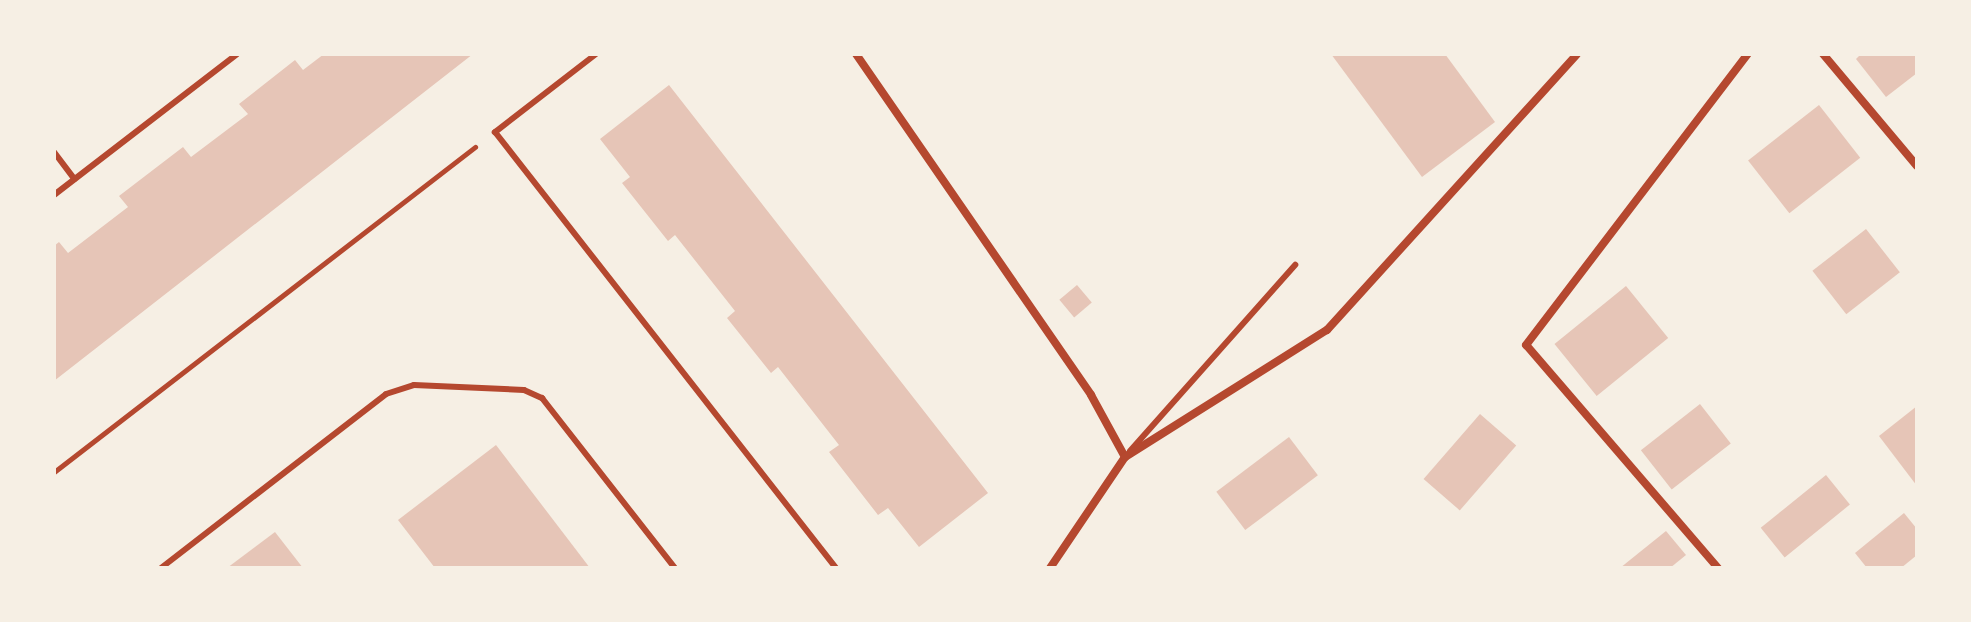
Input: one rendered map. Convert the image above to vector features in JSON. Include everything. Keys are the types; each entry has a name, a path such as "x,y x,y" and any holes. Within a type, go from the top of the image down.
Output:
{"street":[{"path":"856,54 1091,395 1125,457"},
{"path":"1050,568 1125,457 1327,330 1577,54"},
{"path":"1718,568 1526,345 1748,54"},
{"path":"1823,54 1917,166"}],"lane":[{"path":"54,195 237,54"},
{"path":"596,54 495,132 836,568"},
{"path":"54,152 74,179"},
{"path":"1125,457 1295,265"},
{"path":"161,568 386,394 414,385 524,390 542,398 675,568"}],"path":[{"path":"54,472 495,132"}],"building":[{"path":"324,54 473,54 54,381 54,246 59,242 68,253 128,207 119,196 183,147 191,157 248,114 239,104 295,60 303,70"},
{"path":"1331,54 1445,54 1495,122 1422,177"},
{"path":"1861,54 1917,54 1917,73 1886,97 1856,59"},
{"path":"669,85 988,493 919,547 888,508 878,515 829,452 839,445 778,367 771,373 727,318 735,311 675,235 668,241 622,183 630,177 600,139"},
{"path":"1819,105 1860,158 1789,213 1748,160"},
{"path":"1866,229 1900,272 1846,314 1812,271"},
{"path":"1077,285 1092,303 1074,317 1059,300"},
{"path":"1626,286 1668,338 1597,396 1555,344"},
{"path":"1700,404 1731,443 1672,490 1641,450"},
{"path":"1917,406 1917,486 1879,436"},
{"path":"1480,414 1516,445 1460,510 1424,479"},
{"path":"1289,437 1318,475 1245,530 1216,492"},
{"path":"496,445 590,568 435,568 398,520"},
{"path":"1826,475 1850,505 1785,557 1761,528"},
{"path":"1904,513 1917,529 1917,555 1901,568 1867,568 1855,553"},
{"path":"1666,531 1686,555 1670,568 1620,568"},
{"path":"275,532 303,568 227,568"}]}
